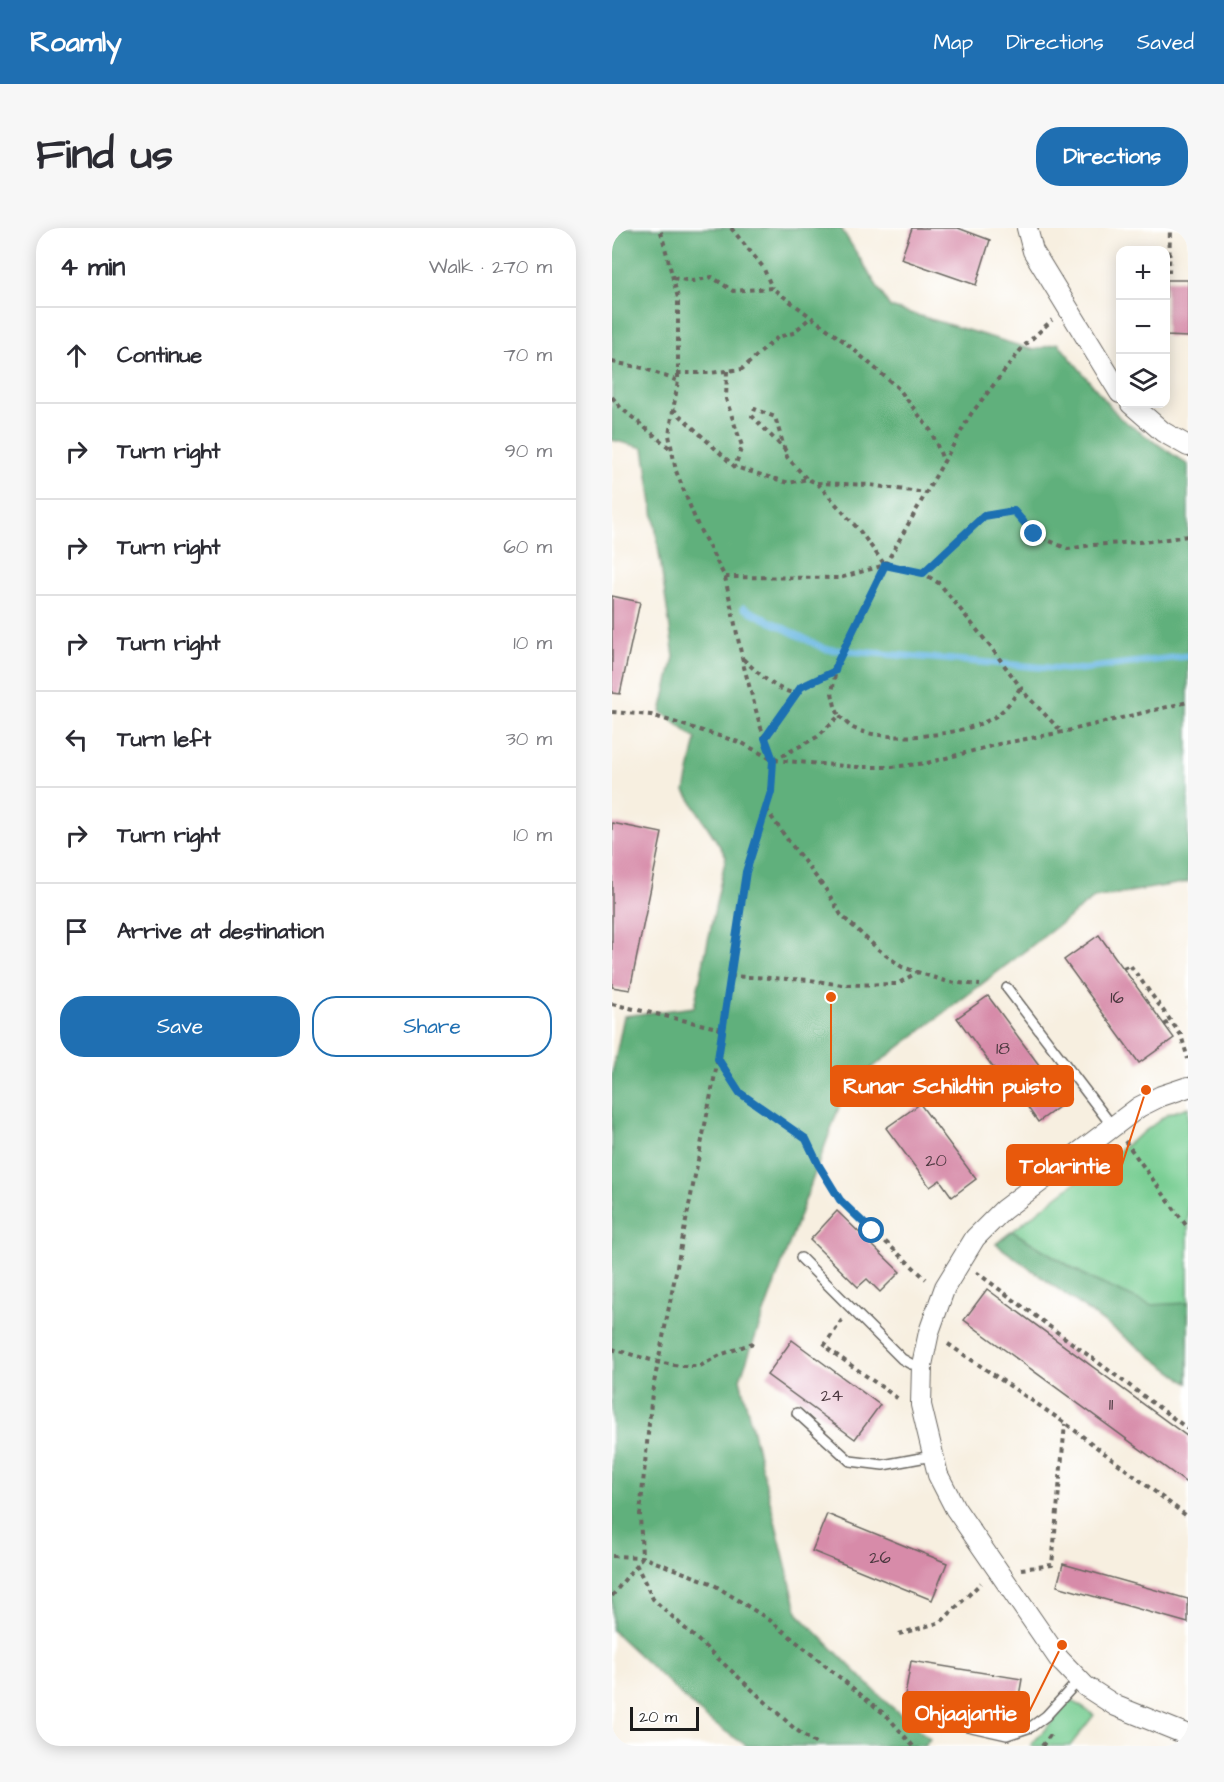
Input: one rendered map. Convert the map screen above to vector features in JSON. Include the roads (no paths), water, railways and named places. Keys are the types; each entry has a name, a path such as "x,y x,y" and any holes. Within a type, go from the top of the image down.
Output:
{"street":[{"path":"1027,228 1033,251 1116,387"},
{"path":"1136,408 1163,432 1188,446"},
{"path":"1188,1087 1138,1107 1003,1210 975,1238 945,1287 928,1332 922,1365 921,1405 938,1475 955,1508 1059,1659 1085,1686 1116,1706 1188,1735"}],"lane":[{"path":"1007,988 1113,1127"},
{"path":"801,1258 902,1359 911,1364 922,1365"},
{"path":"797,1413 850,1461 883,1465 932,1456"},
{"path":"945,1721 1007,1735 1031,1727 1046,1716 1079,1680"}],"waterway":[{"path":"744,608 825,649 1074,670 1188,656"}],"place":[{"name":"Runar Schildtin puisto","path":"831,997"},
{"name":"Tolarintie","path":"1146,1090"},
{"name":"Ohjaajantie","path":"1062,1645"}]}
